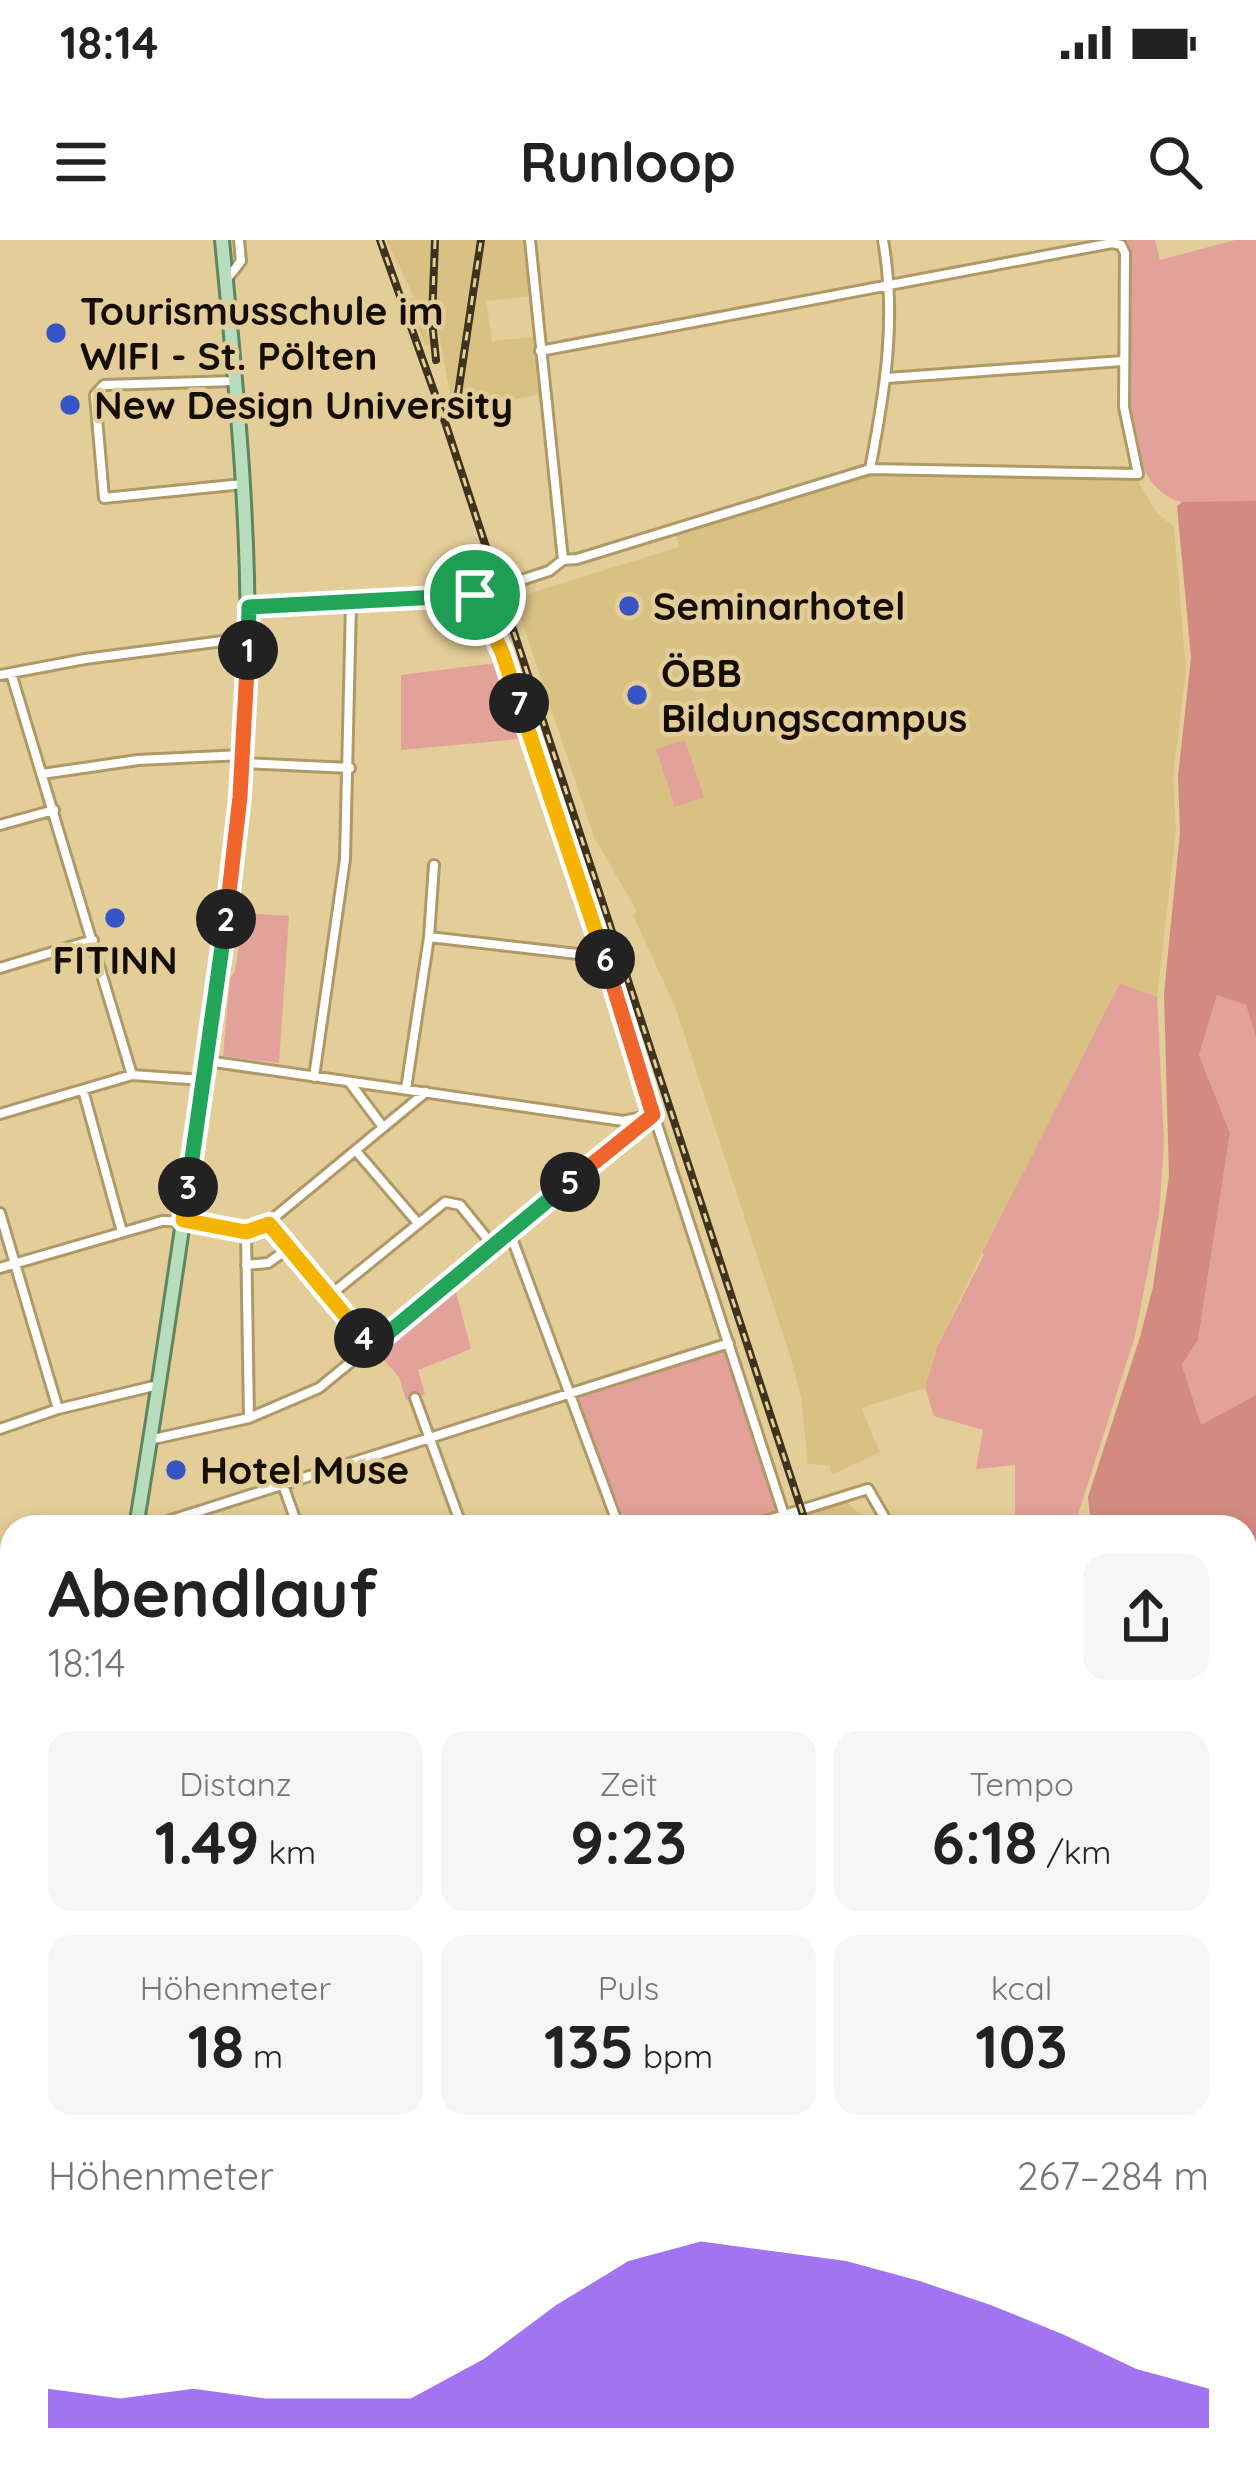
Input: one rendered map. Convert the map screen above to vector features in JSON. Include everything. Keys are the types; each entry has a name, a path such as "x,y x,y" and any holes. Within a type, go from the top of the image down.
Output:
{"main road":[{"path":"138,1515 207,1061 242,759 249,607 244,484 222,240"}],"street":[{"path":"226,280 241,261 239,240"},
{"path":"530,240 563,560"},
{"path":"870,469 887,378 891,283 883,240"},
{"path":"249,607 475,595 549,571 563,560 870,469 1138,474 1124,407 1125,253 1121,245 1112,243 540,351"},
{"path":"887,378 1122,361"},
{"path":"236,380 104,385 95,395 104,498 244,484"},
{"path":"475,595 502,652 784,1515 868,1489 883,1515"},
{"path":"314,1077 346,859 351,603"},
{"path":"0,675 248,638"},
{"path":"11,673 131,1075"},
{"path":"42,774 138,760 242,759 350,768"},
{"path":"0,825 54,810"},
{"path":"406,1089 429,937 434,865"},
{"path":"429,937 604,957"},
{"path":"0,968 93,940"},
{"path":"207,1061 622,1121 653,1115"},
{"path":"1,1111 131,1075 204,1080"},
{"path":"350,1083 383,1127"},
{"path":"82,1090 122,1232"},
{"path":"0,1268 162,1221 183,1220 246,1232 269,1224 426,1092"},
{"path":"149,1440 249,1418 309,1394 653,1115"},
{"path":"356,1151 416,1222"},
{"path":"329,1296 445,1202 460,1205 494,1247"},
{"path":"0,1213 58,1409"},
{"path":"269,1224 371,1347"},
{"path":"246,1232 249,1418"},
{"path":"510,1233 615,1515"},
{"path":"246,1265 268,1263 288,1249"},
{"path":"188,1515 729,1343"},
{"path":"0,1429 58,1409 158,1385"},
{"path":"415,1398 458,1515"},
{"path":"283,1486 294,1515"}],"shaded area":[{"path":"386,240 523,240 529,296 486,301 492,341 533,337 540,395 463,407 461,402 452,404 437,323 424,321 431,344 425,346 408,300 414,297"},
{"path":"1124,240 1155,240 1160,260 1235,240 1256,240 1256,501 1181,502 1157,488 1141,463 1126,391 1129,251"},
{"path":"866,475 1138,481 1156,512 1174,527 1186,671 1173,776 1176,831 1157,997 1120,983 982,1253 938,1345 925,1388 861,1408 880,1452 832,1475 829,1465 808,1464 801,1397 791,1359 676,1009 633,915 637,911 594,837 514,598 679,547 676,536"},
{"path":"1256,501 1256,1037 1246,1005 1217,995 1199,1055 1230,1133 1198,1340 1182,1365 1201,1425 1256,1395 1256,1515 1090,1515 1088,1497 1153,1287 1169,1176 1164,993 1191,657 1177,506 1182,502"},
{"path":"505,662 531,738 401,750 401,675"},
{"path":"685,740 704,797 675,807 656,749"},
{"path":"244,913 289,916 279,1063 223,1056 230,978"},
{"path":"1120,983 1157,997 1164,1143 1159,1214 1135,1336 1078,1515 1015,1515 1015,1465 976,1469 983,1430 934,1416 925,1388 938,1345"},
{"path":"1217,994 1246,1005 1256,1037 1256,1395 1201,1426 1182,1365 1198,1340 1230,1133 1199,1055"},
{"path":"455,1288 471,1349 418,1370 425,1394 406,1400 399,1377 379,1354 381,1347"},
{"path":"729,1343 784,1515 615,1515 571,1393"},
{"path":"845,1500 861,1515 796,1515"}],"railway":[{"path":"380,240 446,425 803,1515"},
{"path":"435,240 432,320 436,360"},
{"path":"458,394 481,240"}],"place":[{"name":"Tourismusschule im WIFI - St. Pölten","path":"56,333"},
{"name":"New Design University","path":"70,405"},
{"name":"Seminarhotel","path":"629,606"},
{"name":"ÖBB Bildungscampus","path":"637,695"},
{"name":"FITINN","path":"115,918"},
{"name":"Hotel Muse","path":"176,1470"}],"route":[{"path":"475,595 506,662 653,1115 371,1347 269,1224 246,1232 183,1220 238,818 249,607 475,595"}]}
